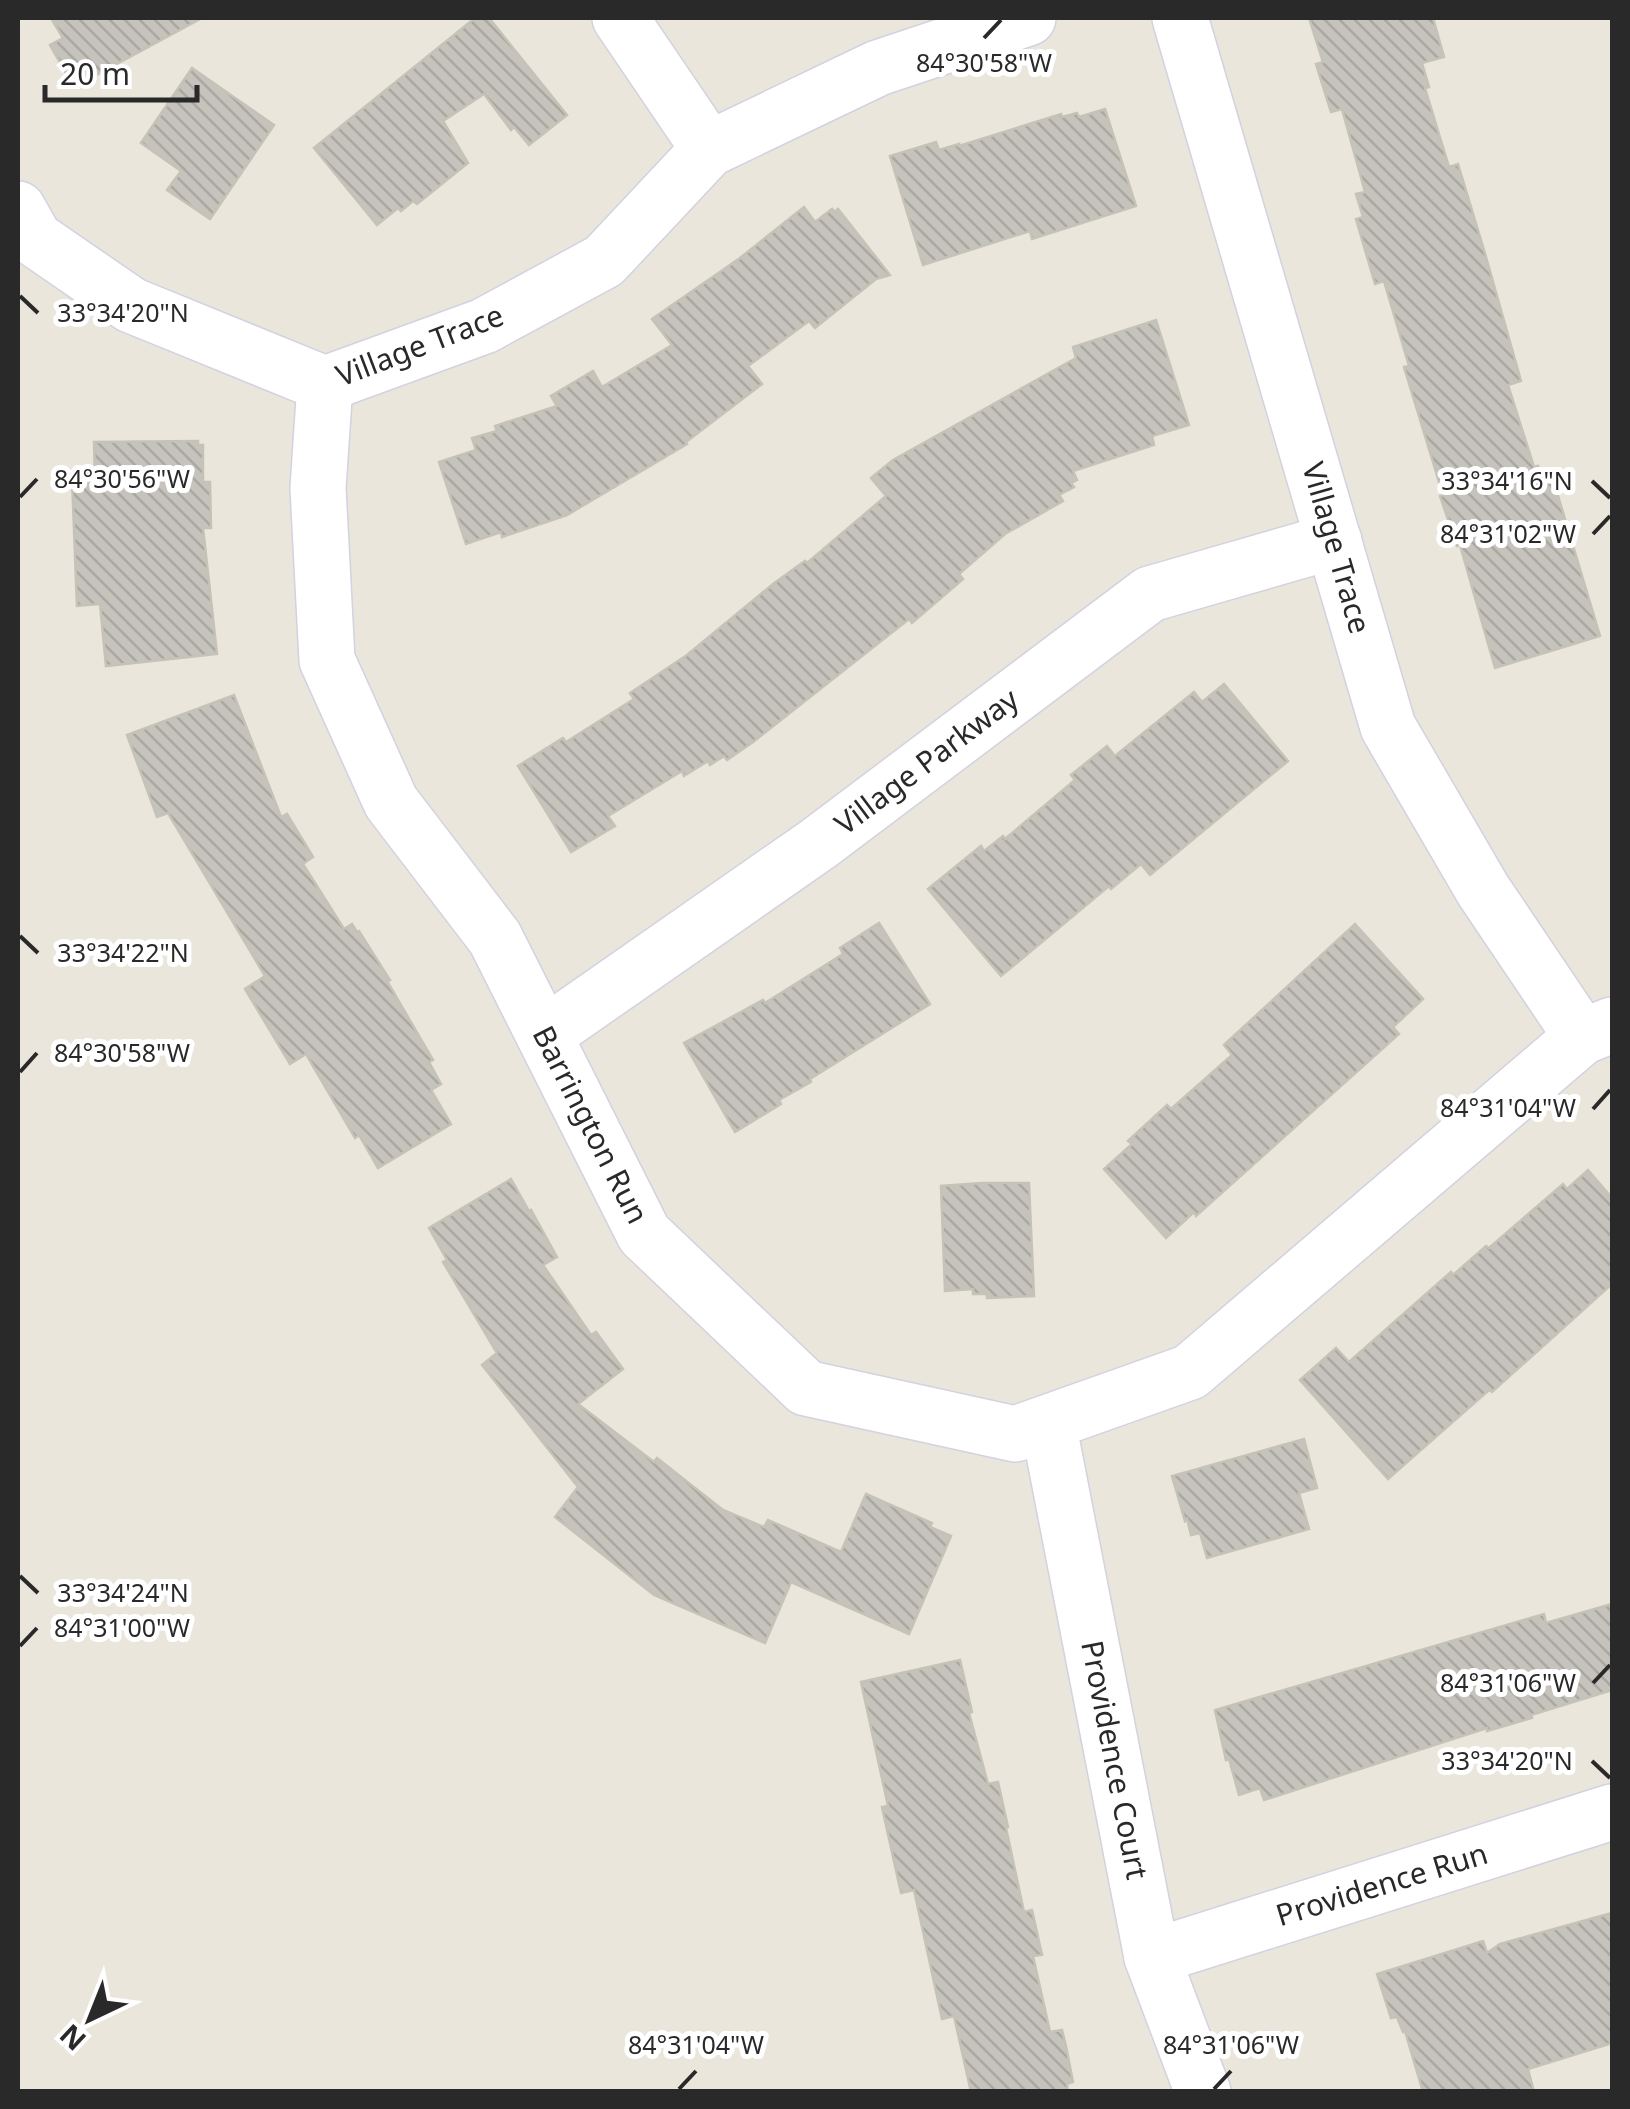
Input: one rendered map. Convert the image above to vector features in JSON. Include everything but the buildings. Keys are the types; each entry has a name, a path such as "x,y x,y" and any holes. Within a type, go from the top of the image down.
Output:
{"street":[{"path":"620,18 709,149"},
{"name":"Village Trace","path":"18,209 35,239 131,305 325,384 484,326 604,262 709,149 878,68 1028,18"},
{"name":"Village Trace","path":"1180,18 1388,726 1483,890 1597,1031"},
{"name":"Barrington Run","path":"325,384 318,488 327,660 391,802 496,938 644,1234 806,1388 1015,1434 1190,1372 1597,1031"},
{"name":"Village Parkway","path":"544,1035 818,844 1150,594 1334,542"},
{"name":"Providence Court","path":"1048,1423 1152,1957 1203,2092"},
{"name":"Providence Run","path":"1152,1957 1612,1812"}]}
